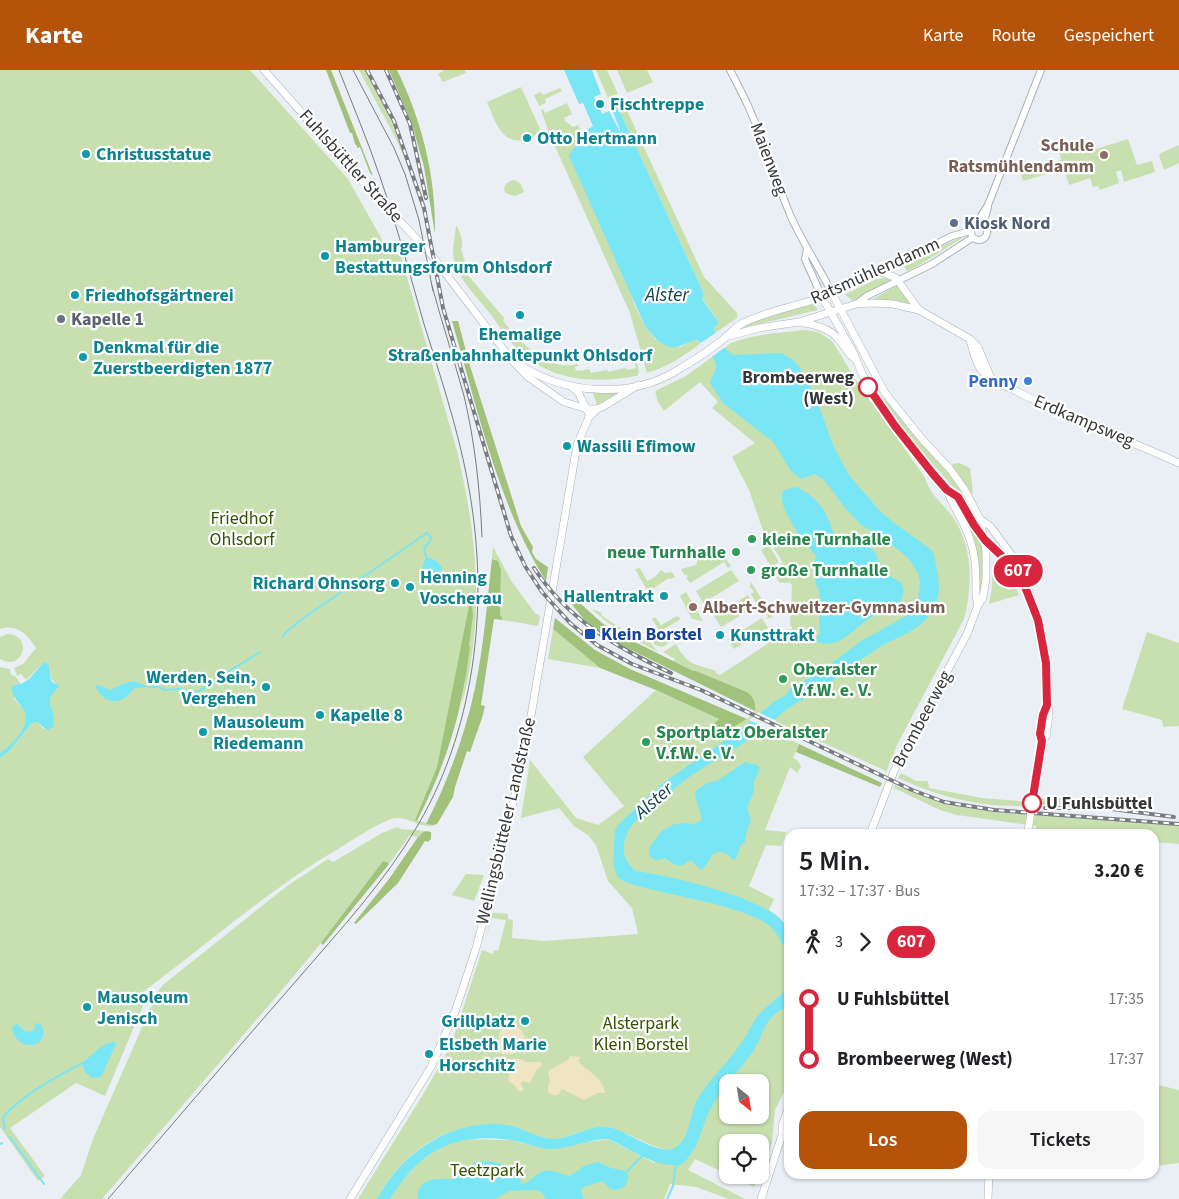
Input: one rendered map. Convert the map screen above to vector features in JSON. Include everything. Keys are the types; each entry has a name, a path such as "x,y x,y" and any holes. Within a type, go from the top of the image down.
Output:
{"main road":[{"name":"Fuhlsbüttler Straße","path":"264,70 430,253 510,358 528,377 564,402 587,409"},
{"path":"876,273 891,275 899,281"},
{"name":"Ratsmühlendamm","path":"597,409 638,385 669,375 726,337 737,326 753,318 822,297 876,273"},
{"name":"Erdkampsweg","path":"899,281 919,310"},
{"name":"Brombeerweg","path":"832,293 885,393 958,480 980,519 985,540 986,565 983,598 978,605 967,634 894,771 872,829"},
{"name":"Brombeerweg","path":"822,297 852,350 864,379 880,404 947,490 971,541 975,563 975,598 978,605"},
{"name":"Erdkampsweg","path":"856,304 884,303 919,310 970,339 978,365 983,373 997,382 1038,402 1179,463"},
{"name":"Ratsmühlendamm","path":"726,337 746,331 799,322 856,304"},
{"path":"799,322 830,331 854,358"},
{"name":"Fuhlsbüttler Straße","path":"510,358 532,373 570,386"},
{"name":"Ratsmühlendamm","path":"570,386 590,389 638,385"},
{"path":"570,386 578,392 589,417"},
{"path":"587,409 597,409"},
{"name":"Wellingsbütteler Landstraße","path":"350,1199 431,1067 464,988 496,873 524,757 576,451 589,417 597,409"},
{"path":"947,490 958,497 985,540 1007,561 1014,565"},
{"path":"980,519 990,526 1013,557 1014,565 1029,592 1038,620 1046,663 1049,716 1046,736 1042,741 1029,829"},
{"path":"762,1199 782,1135 784,1120"},
{"path":"988,1199 989,1179"}],"street":[{"name":"Maienweg","path":"730,70 752,115 777,183 807,249 813,256 832,293"},
{"path":"976,224 983,225 988,205 1041,70"},
{"name":"Ratsmühlendamm","path":"972,234 972,227 988,205"},
{"name":"Ratsmühlendamm","path":"876,273 952,236 972,234 979,240 986,237 987,230 983,225"},
{"name":"Ratsmühlendamm","path":"856,304 862,299 941,259 972,234"},
{"name":"Maienweg","path":"807,249 805,259 822,297"}],"green space":[{"name":"Friedhof Ohlsdorf","path":"0,70 250,70 348,179 389,252 394,251 398,246 457,451 470,516 476,579 473,643 469,675 461,708 469,645 447,721 437,767 415,820 435,825 429,826 397,818 371,829 287,882 143,992 147,996 105,1096 76,1083 10,1128 45,1176 38,1181 0,1127 0,758 9,751 32,723 37,722 44,729 52,729 53,716 50,701 53,692 59,687 51,679 50,668 42,664 26,680 21,674 17,676 14,668 23,664 36,648 21,631 12,628 0,629"},
{"path":"326,70 331,70 373,176 370,173 360,147 357,148 352,133 350,133"},
{"path":"359,70 366,70 389,115 409,169 396,139"},
{"path":"389,70 397,70 406,89 426,149 433,191 435,234 424,167 412,124"},
{"path":"444,70 465,70 466,73 443,82 438,74"},
{"path":"596,70 607,70 618,94 608,98"},
{"path":"617,70 647,70 653,82 627,93"},
{"path":"521,87 541,131 524,140 516,140 509,138 499,129 487,102"},
{"path":"560,88 562,91 545,99 546,103 539,106 534,95 541,92 543,95"},
{"path":"623,102 704,277 737,313 737,318 715,333 714,327 719,323 702,298 704,294 620,112 615,105"},
{"path":"567,103 572,114 564,118 565,121 573,127 578,125 582,134 577,136 635,306 645,326 655,339 680,347 694,339 701,343 676,361 647,373 630,313 549,133 541,110 543,109 545,113"},
{"path":"1128,139 1137,165 1152,161 1155,172 1124,182 1121,170 1116,172 1119,183 1100,190 1098,186 1093,187 1090,178 1069,185 1064,169 1023,181 1020,171 1061,160 1059,151 1062,149 1061,146 1082,140 1086,152"},
{"path":"1179,145 1179,163 1164,170 1159,156 1161,153"},
{"path":"515,180 521,184 524,192 515,196 505,193 504,188 506,184 509,181"},
{"path":"456,226 461,238 461,249 468,271 467,274 504,318 503,321 510,329 515,330 514,334 527,347 551,362 560,365 578,364 575,367 576,371 589,369 591,373 636,368 633,354 629,355 628,352 634,351 639,372 637,376 593,380 578,378 550,371 536,364 519,351 461,276 454,261 453,253"},
{"path":"961,237 961,239 914,268 907,271 903,264"},
{"path":"885,278 893,281 852,301 845,294 877,279"},
{"path":"898,285 906,298 915,307 893,301 873,299"},
{"path":"814,304 818,310 738,329 755,321"},
{"path":"452,321 458,321 470,366 521,526 533,547 532,552 536,559 548,567 546,581 529,552 490,455"},
{"name":"Alsterpark Klein Borstel","path":"804,330 818,332 832,341 861,388 924,476 932,492 953,517 960,529 968,554 970,580 964,619 897,745 886,773 884,770 777,722 769,730 799,744 793,758 798,761 801,767 797,773 790,767 765,830 784,832 781,846 766,845 749,886 774,899 769,910 784,924 784,1092 775,1110 772,1143 769,1150 769,1134 719,1134 719,1170 695,1159 688,1170 745,1199 729,1199 696,1187 670,1184 664,1199 390,1199 398,1186 417,1164 447,1144 462,1139 512,1140 540,1148 608,1139 654,1163 666,1150 611,1129 591,1129 551,1139 537,1137 503,1126 486,1124 454,1131 427,1143 404,1162 377,1199 358,1199 445,1056 454,1036 482,950 493,954 494,950 498,951 506,920 492,918 483,947 493,912 508,914 508,919 513,920 512,938 545,941 638,934 632,908 608,881 596,845 588,835 574,826 559,808 521,818 530,760 576,818 598,825 624,806 583,757 656,690 719,719 732,728 747,719 755,711 747,692 674,662 675,659 663,652 676,644 684,656 692,663 716,671 720,675 784,633 785,635 788,633 787,629 792,629 792,626 790,626 791,583 779,582 772,570 783,563 762,528 749,490 732,457 755,443 712,408 718,402 700,382 664,411 658,402 655,391 686,376 731,343"},
{"path":"874,390 889,404 957,483 965,495 973,516 961,496 906,434"},
{"path":"620,392 597,405 593,393"},
{"path":"959,463 970,468 973,493 971,493 951,466 952,464"},
{"path":"953,499 983,546 984,569 979,598 979,563 976,546 966,522"},
{"path":"716,545 731,566 728,568 724,562 690,583 686,578 688,577 686,574 685,576 681,569 696,565 698,559"},
{"path":"769,545 779,562 771,567 761,550"},
{"path":"493,547 512,582 535,613 540,616 538,626 503,620 500,614 501,570 495,559 492,559"},
{"path":"492,559 498,561 501,570 500,614 503,620 494,619 481,705 485,706 470,752 467,751 453,797 437,824 426,824 455,758 471,706 481,656"},
{"path":"997,559 1014,584 1006,588 1008,590 1016,588 1019,595 989,604 993,562"},
{"path":"640,568 647,581 655,577 661,570 665,573 672,572 675,577 669,578 648,592 635,569"},
{"path":"731,570 739,581 706,600 705,606 696,591"},
{"path":"751,582 773,617 766,619 768,617 767,614 764,615 759,604 757,605 751,594 754,592 750,587"},
{"path":"686,592 703,621 692,619 680,596"},
{"path":"570,594 602,623 619,634 693,671 747,692 754,700 755,711 617,643 586,622 566,597"},
{"path":"748,595 755,607 721,627 714,616"},
{"path":"472,605 473,615 467,671 458,716 437,778 417,821 415,820 437,767 469,606"},
{"path":"591,609 602,613 601,615 623,630 644,641 646,638 658,652 616,629"},
{"path":"677,616 681,619 664,629 667,636 672,635 674,640 662,647 655,645 653,642 663,636 652,619 655,617 661,625"},
{"path":"555,618 595,650 630,669 747,719 724,733 711,726 719,719 656,690 600,668 553,629"},
{"path":"762,618 768,628 734,649 728,639"},
{"path":"553,629 600,668 548,659"},
{"path":"1147,632 1179,643 1179,726 1163,727 1162,720 1122,709"},
{"path":"7,634 21,640 23,646 22,652 15,661 8,662 0,659 0,637"},
{"path":"0,667 10,669 11,675 15,676 20,683 15,685 14,699 25,712 26,724 19,736 0,753"},
{"path":"799,744 882,783 880,787 796,752"},
{"path":"901,773 916,781 928,781 929,788 982,798 1040,803 1041,799 1099,797 1140,803 1140,808 1080,804 1004,806 981,804 945,796 921,788 898,778"},
{"path":"895,785 943,804 994,812 1179,825 1179,844 1159,842 1159,829 1036,829 1036,826 957,815 940,810 894,788"},
{"path":"397,827 426,831 419,838 410,835 389,864 383,861 288,983 102,1199 60,1199 81,1175 93,1139 158,991 164,984 287,886 328,859 333,862 382,833"},
{"path":"426,831 431,832 431,839 428,842 425,841 398,883 356,924 354,923 389,879 418,837"},
{"path":"383,861 389,864 323,945 321,943"},
{"path":"466,874 484,875 474,901 452,895"},
{"path":"1159,1085 1179,1090 1179,1163 1159,1165"}],"sand":[{"path":"504,1019 509,1020 519,1028 524,1035 524,1045 516,1053 504,1054 498,1052 499,1035"},
{"path":"569,1056 581,1057 578,1061 598,1079 604,1087 605,1093 598,1093 584,1100 562,1089 558,1095 548,1092 550,1081 548,1071 569,1059"},
{"path":"504,1059 541,1062 541,1066 537,1069 530,1083 522,1081 521,1084 524,1090 520,1092 508,1081 510,1073 515,1073 518,1069 512,1061"}],"water":[{"name":"Alster","path":"564,70 592,70 601,94 594,97 602,114 609,111 622,135 611,107 615,105 620,112 704,294 702,299 719,323 714,327 714,331 721,343 734,355 782,353 793,360 801,369 816,398 833,445 848,474 880,511 933,551 939,580 938,595 933,610 922,623 878,648 820,690 790,707 738,747 688,778 636,821 628,831 624,843 625,858 636,871 695,883 719,890 764,908 780,919 784,924 784,947 771,927 750,915 720,905 629,883 618,878 613,864 615,830 656,789 740,730 775,701 786,695 791,688 817,674 861,641 906,616 917,603 920,584 918,573 909,559 895,547 861,525 845,508 824,480 814,474 801,479 791,471 773,442 723,403 710,383 716,364 710,352 700,342 695,340 676,347 666,346 652,335 645,326 569,156 577,143 577,136 593,126 583,103 579,104"},
{"path":"797,487 819,504 826,514 836,537 844,542 870,547 876,554 883,572 900,582 903,588 901,600 894,609 872,617 846,637 832,643 824,644 815,641 820,634 819,618 822,607 819,591 815,583 814,564 816,556 795,528 783,504 782,496 784,490"},
{"path":"426,557 435,560 442,567 441,576 431,583 423,581 420,573"},
{"path":"45,662 50,668 52,682 60,686 54,692 50,702 54,721 53,728 47,730 37,722 32,723 9,751 0,758 0,753 15,740 23,729 26,717 11,687 29,679"},
{"path":"134,681 149,687 135,688 126,697 117,701 108,700 95,686 99,685 110,690"},
{"path":"745,762 757,765 760,768 754,782 754,792 747,807 751,821 745,842 740,846 737,857 734,860 725,853 716,853 701,870 692,861 688,861 682,866 673,864 665,858 653,859 649,855 650,846 662,831 674,824 695,824 701,820 695,791 709,782 717,781"},
{"path":"784,991 784,1008 772,1017 754,1050 743,1065 736,1074 719,1074 719,1095 707,1116 696,1145 681,1165 665,1164 651,1160 607,1139 551,1149 511,1140 472,1139 455,1142 440,1148 413,1168 390,1199 377,1199 400,1167 415,1153 448,1133 467,1127 487,1124 507,1125 542,1137 554,1139 597,1127 605,1127 618,1130 659,1148 672,1149 678,1146 686,1135 694,1106 702,1092 736,1050 757,1017"},
{"path":"17,1023 24,1031 29,1032 34,1030 36,1023 41,1024 42,1039 32,1045 26,1045 19,1041 12,1027"},
{"path":"114,1041 116,1044 101,1077 92,1078 85,1072 82,1063 102,1046"},
{"path":"479,1161 498,1163 511,1168 517,1173 522,1184 544,1171 570,1176 584,1166 598,1162 611,1168 622,1170 628,1175 628,1179 621,1189 610,1189 603,1181 583,1187 581,1189 583,1199 545,1199 538,1190 509,1191 495,1199 418,1199 421,1186 427,1181 453,1179"}],"pier":[{"path":"717,332 727,346 710,358 699,344"},
{"path":"758,712 777,721 768,729 749,720"}],"waterway":[{"path":"283,637 302,619 427,533 431,537 424,548 426,557"},
{"path":"149,687 159,687 165,690 199,691 260,652"},
{"path":"5,1129 3,1117 20,1101 82,1063"},
{"path":"10,1137 44,1184"},
{"path":"626,1172 642,1156"},
{"path":"667,1199 673,1186 676,1163"}],"tram line":[{"path":"108,1199 345,925 391,866 418,825 438,785 454,744 466,701 474,656 477,612 474,522 467,478 442,381 392,214 339,70"},
{"path":"353,70 394,148 405,174 419,220 433,291"},
{"path":"432,286 468,413 476,466 482,537"}],"railway":[{"path":"367,70 394,121 424,208 443,308 511,536 525,566 542,592 570,623 597,645 632,664 701,690 912,790 944,802 994,810 1179,824"},
{"path":"386,70 410,124 426,198"},
{"path":"534,568 562,603 578,617 612,642 671,673"},
{"path":"1045,808 1104,808 1174,817"}],"bus line":[{"name":"607","path":"868,387 895,426 933,474 947,490 958,497 985,540 1007,561 1014,565 1029,592 1038,620 1043,645 1047,682 1047,705 1043,715 1040,734 1042,741 1032,803"}],"place":[{"name":"Fischtreppe","path":"600,104"},
{"name":"Otto Hertmann","path":"527,138"},
{"name":"Christusstatue","path":"86,154"},
{"name":"Schule Ratsmühlendamm","path":"1104,155"},
{"name":"Kiosk Nord","path":"954,223"},
{"name":"Hamburger Bestattungsforum Ohlsdorf","path":"325,256"},
{"name":"Friedhofsgärtnerei","path":"75,295"},
{"name":"Ehemalige Straßenbahnhaltepunkt Ohlsdorf","path":"520,315"},
{"name":"Kapelle 1","path":"61,319"},
{"name":"Denkmal für die Zuerstbeerdigten 1877","path":"83,357"},
{"name":"Penny","path":"1028,381"},
{"name":"Brombeerweg (West)","path":"868,387"},
{"name":"Wassili Efimow","path":"567,446"},
{"name":"kleine Turnhalle","path":"752,539"},
{"name":"neue Turnhalle","path":"736,552"},
{"name":"große Turnhalle","path":"751,570"},
{"name":"Richard Ohnsorg","path":"395,583"},
{"name":"Henning Voscherau","path":"410,587"},
{"name":"Hallentrakt","path":"664,596"},
{"name":"Albert-Schweitzer-Gymnasium","path":"693,607"},
{"name":"Klein Borstel","path":"590,634"},
{"name":"Kunsttrakt","path":"720,635"},
{"name":"Oberalster V.f.W. e. V.","path":"783,679"},
{"name":"Werden, Sein, Vergehen","path":"266,687"},
{"name":"Kapelle 8","path":"320,715"},
{"name":"Mausoleum Riedemann","path":"203,732"},
{"name":"Sportplatz Oberalster V.f.W. e. V.","path":"646,742"},
{"name":"U Fuhlsbüttel","path":"1032,803"},
{"name":"Mausoleum Jenisch","path":"87,1007"},
{"name":"Grillplatz","path":"525,1021"},
{"name":"Elsbeth Marie Horschitz","path":"429,1054"}],"park label":[{"name":"Teetzpark","path":"487,1170"}]}
